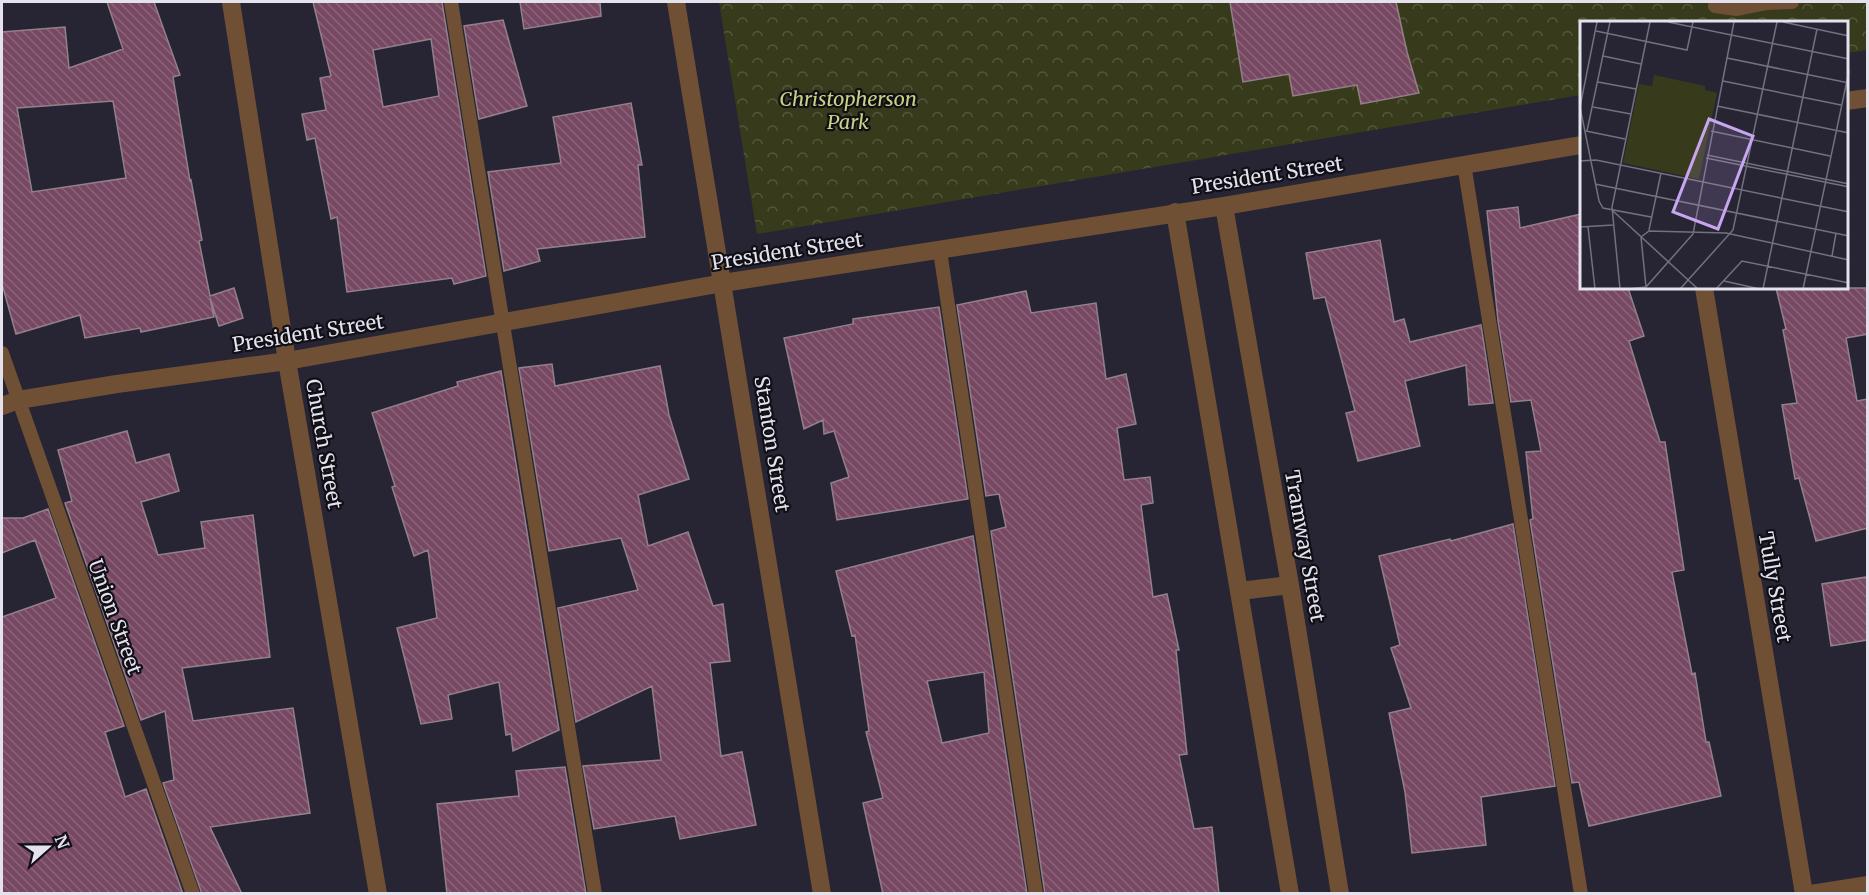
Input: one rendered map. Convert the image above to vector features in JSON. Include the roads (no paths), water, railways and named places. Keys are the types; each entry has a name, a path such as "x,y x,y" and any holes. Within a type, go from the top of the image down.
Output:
{"street":[{"name":"Church Street","path":"231,2 287,361 378,894"},
{"name":"Stanton Street","path":"676,2 822,894"},
{"path":"1848,101 1868,98"},
{"name":"President Street","path":"10,403 117,384 287,361 723,283 1224,206 1580,145"},
{"name":"Tramway Street","path":"1224,206 1290,585 1340,894"},
{"path":"1175,212 1290,894"},
{"name":"Tully Street","path":"1704,290 1804,894"},
{"path":"1240,591 1290,585"},
{"path":"1811,894 1868,885"}],"lane":[{"path":"451,2 595,894"},
{"path":"1715,6 1737,9 1767,3 1792,2"},
{"path":"1464,164 1581,894"},
{"path":"940,251 1036,894"},
{"name":"Union Street","path":"2,352 10,403 194,894"}],"park label":[{"name":"Christopherson Park","path":"848,110"}]}
